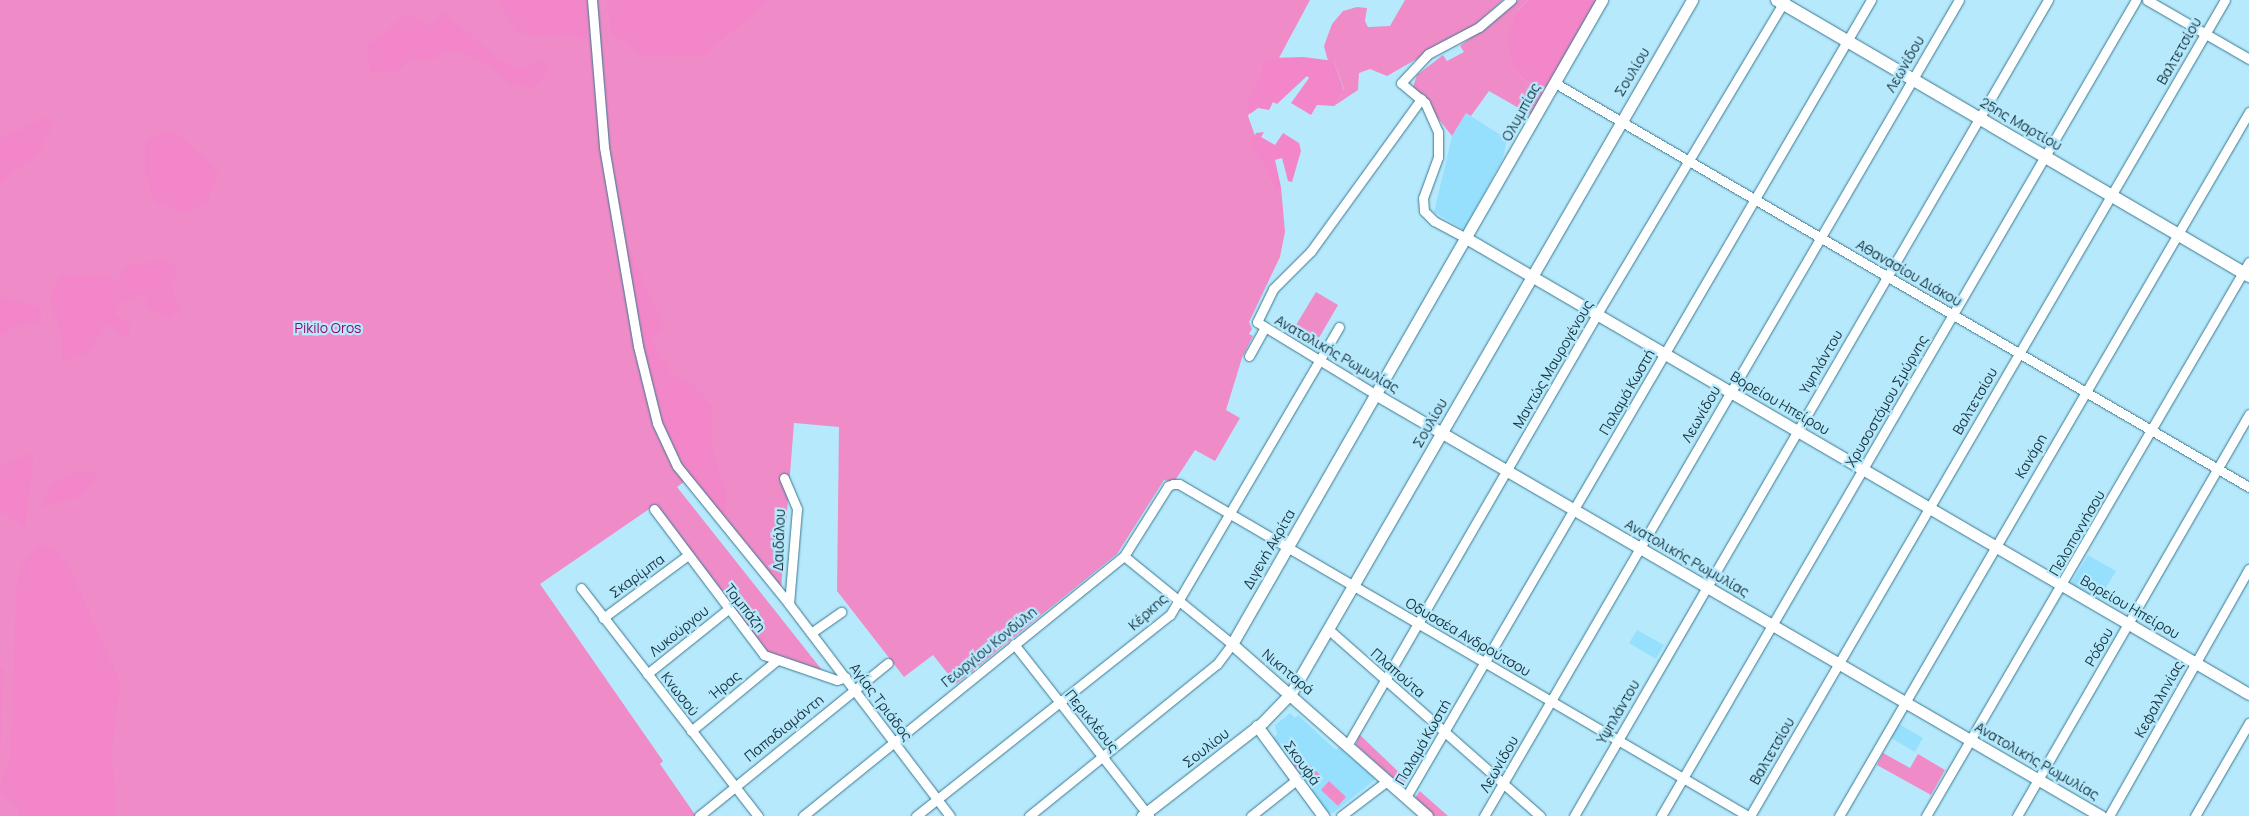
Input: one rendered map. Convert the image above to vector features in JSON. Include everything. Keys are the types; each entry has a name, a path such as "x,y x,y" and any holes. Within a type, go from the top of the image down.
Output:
{"main road":[{"name":"25ης Μαρτίου","path":"1782,1 2179,234 2247,270"}],"street":[{"name":"Αγίας Τριάδος","path":"592,0 604,147 638,346 656,423 677,466 846,677 950,816"},
{"name":"Βορείου Ηπείρου","path":"1511,0 1479,27 1428,54 1401,83 1421,98 1433,117 1439,144 1437,165 1422,206 1434,221 1532,276 2249,694"},
{"name":"Ολυμπίας","path":"1466,238 1602,0"},
{"name":"Σουλίου","path":"1146,815 1258,726 1291,693 1620,121 1692,0"},
{"name":"Παλαμά Κωστή","path":"1406,797 1871,0"},
{"name":"Λεωνίδου","path":"1484,816 1959,0"},
{"name":"Υψηλάντου","path":"1574,816 2048,0"},
{"name":"Χρυσοστόμου Σμύρνης","path":"1661,816 2136,0"},
{"path":"2147,0 2249,59"},
{"name":"Βαλτετσίου","path":"1749,816 2225,0"},
{"name":"Μαντώς Μαυρογένους","path":"1348,744 1508,471 1597,314 1782,1"},
{"name":"Αθανασίου Διάκου","path":"1554,83 2249,487"},
{"path":"1248,356 1261,327 1258,320 1273,289 1311,251 1421,98"},
{"name":"Κανάρη","path":"1839,816 1994,546 2249,112"},
{"name":"Διγενή Ακρίτα","path":"1029,816 1217,664 1232,644 1466,238"},
{"name":"Πελοποννήσου","path":"1926,816 2063,586 2247,270"},
{"name":"Ανατολικής Ρωμυλίας","path":"1261,327 2101,816"},
{"name":"Κέρκης","path":"916,816 1170,615 1179,603 1228,514 1339,327"},
{"name":"Ρόδου","path":"2017,816 2249,414"},
{"name":"Δαιδάλου","path":"784,478 797,509 789,604"},
{"name":"Οδυσσέα Ανδρούτσου","path":"1173,484 1180,484 1228,514 1749,816"},
{"name":"Γεωργίου Κονδύλη","path":"803,816 1124,556 1168,486 1173,484"},
{"name":"Τομπάζη","path":"654,509 764,655 776,661 837,680 846,677"},
{"name":"Σκαρίμπα","path":"603,618 688,556"},
{"name":"Νικηταρά","path":"1124,556 1291,693 1428,816"},
{"name":"Κεφαλληνίας","path":"2109,816 2249,569"},
{"name":"Κνωσού","path":"581,588 758,816"},
{"name":"Λυκούργου","path":"647,674 728,609"},
{"path":"811,633 842,612"},
{"name":"Πλαπούτα","path":"1328,629 1540,816"},
{"name":"Περικλέους","path":"1014,644 1146,815"},
{"name":"Ήρας","path":"691,731 776,661"},
{"name":"Παπαδιαμάντη","path":"699,816 888,663"},
{"path":"2195,816 2249,723"},
{"name":"Σκουφά","path":"1258,726 1295,781 1323,816"},
{"path":"1251,816 1295,781"},
{"path":"1341,816 1387,781"}],"shaded area":[{"path":"498,0 586,0 588,39 516,33"},
{"path":"607,0 771,0 704,55 643,57 611,33"},
{"path":"1528,0 1598,0 1543,93 1521,77 1511,62 1508,35 1517,11"},
{"path":"443,11 498,59 521,68 544,60 550,69 534,88 510,85 490,66 454,49 432,60 413,58 395,73 370,72 366,45 388,31 404,15 423,19 429,27"},
{"path":"1303,57 1334,61 1344,90 1334,106 1317,105 1311,115 1291,103 1309,78 1307,76 1277,104 1273,102 1269,110 1258,108 1250,114 1247,104 1265,61 1270,58"},
{"path":"1466,113 1507,139 1503,158 1464,230 1434,212 1452,136"},
{"path":"44,118 54,123 39,153 0,183 0,139"},
{"path":"164,131 179,134 219,173 208,201 184,213 155,202 145,175 145,141"},
{"path":"1264,132 1261,137 1275,145 1283,133 1299,143 1301,151 1292,182 1288,181 1282,158 1275,160 1281,187 1277,190 1274,189 1265,166 1249,146 1256,133"},
{"path":"626,242 664,327 651,338 672,374 694,386 713,406 711,445 727,495 725,519 693,480 658,419"},
{"path":"166,259 179,271 171,286 180,308 170,319 150,309 142,294 124,302 115,313 130,324 130,339 107,325 88,353 61,362 62,337 51,306 51,295 60,273 80,276 100,274 118,282 126,266"},
{"path":"0,296 41,307 41,322 13,328 0,338"},
{"path":"34,452 25,529 0,511 0,466"},
{"path":"71,473 99,473 82,496 42,508 51,485"},
{"path":"39,543 58,551 70,568 121,683 111,758 116,789 116,816 19,816 18,807 0,794 0,785 10,759 16,586 22,564"},
{"path":"2088,555 2116,571 2099,599 2071,583"},
{"path":"1637,630 1664,645 1656,659 1629,643"},
{"path":"0,668 4,668 0,765"},
{"path":"1290,713 1295,718 1298,715 1336,750 1339,747 1376,779 1333,813 1328,813 1273,738 1277,734 1275,725"},
{"path":"1899,724 1923,738 1915,752 1891,738"}],"green space":[{"name":"Pikilo Oros","path":"0,0 1310,0 1248,116 1274,189 1281,187 1285,232 1280,257 1249,322 1252,329 1249,334 1253,336 1242,358 1226,410 1240,418 1215,461 1195,450 1174,482 1164,480 1117,554 956,684 933,655 904,677 837,591 839,427 794,423 781,589 725,519 694,475 677,487 822,670 766,652 655,505 540,584 663,761 660,764 696,816 0,816"},
{"path":"1405,0 1503,0 1473,27 1387,76 1370,69 1359,73 1358,90 1334,106 1344,89 1334,61 1328,61 1324,46 1332,24 1343,11 1357,7 1367,8 1365,21 1368,27 1390,26"},
{"path":"1518,0 1528,0 1517,11 1521,77 1543,93 1531,115 1489,91 1471,116 1466,113 1452,136 1413,87 1417,75 1443,55 1447,61 1464,52 1460,46"},
{"path":"1316,292 1338,305 1316,343 1293,330"},
{"path":"1359,734 1406,779 1405,784 1401,785 1356,745"},
{"path":"1883,753 1910,768 1918,754 1945,770 1931,795 1877,765"},
{"path":"1299,754 1320,775 1311,783 1290,762"},
{"path":"1329,781 1346,797 1338,806 1321,790"},
{"path":"1420,791 1448,816 1434,816 1414,799"}]}
